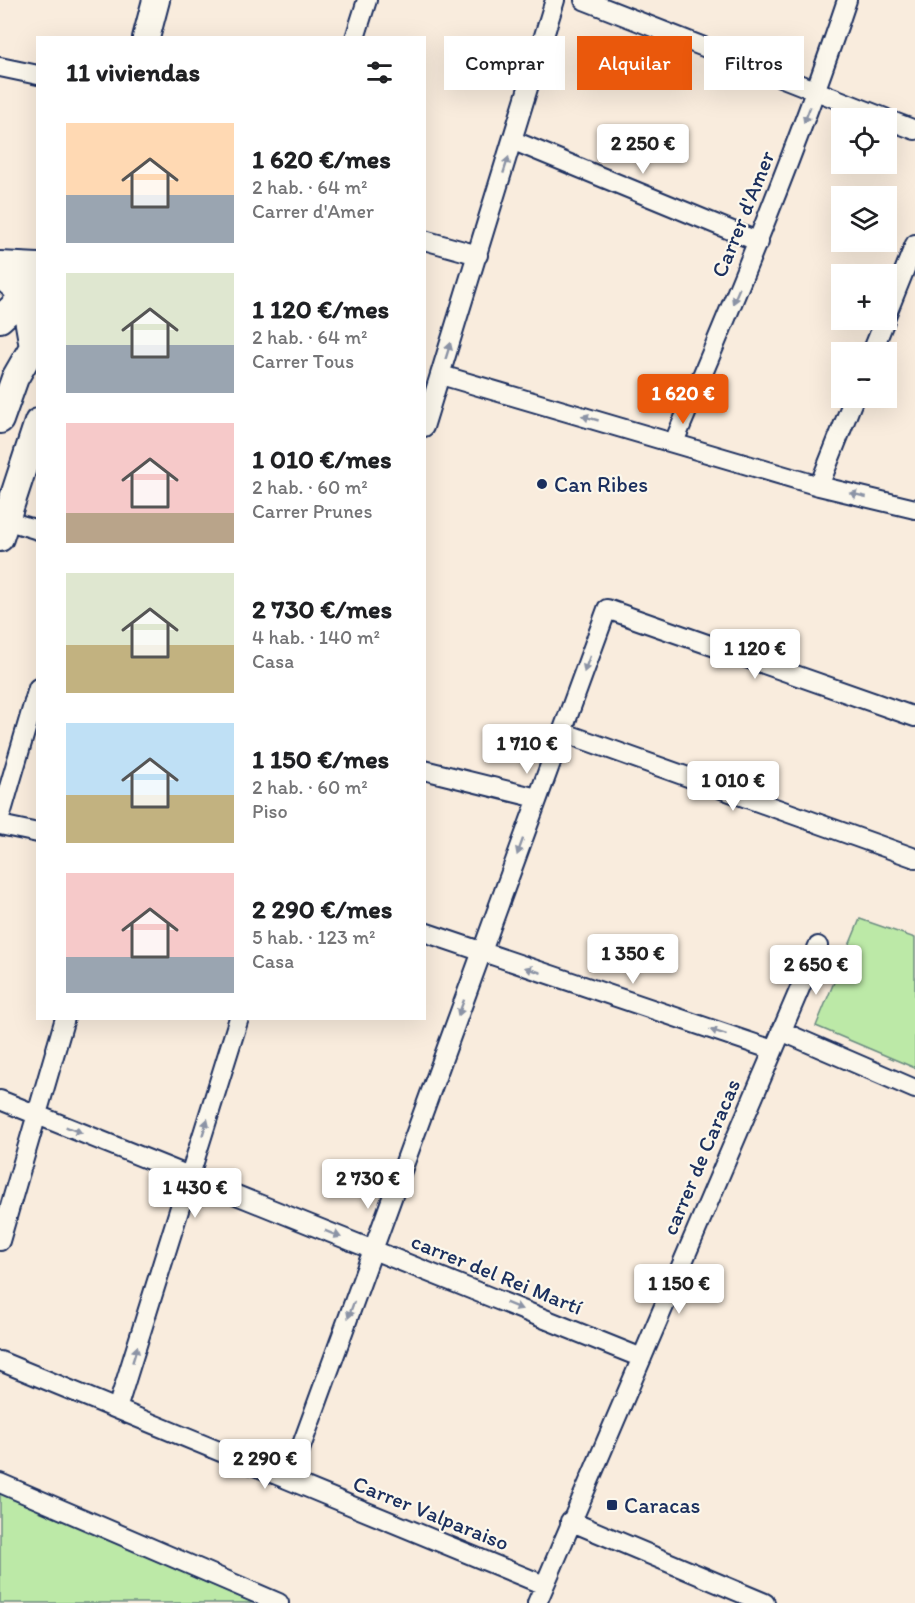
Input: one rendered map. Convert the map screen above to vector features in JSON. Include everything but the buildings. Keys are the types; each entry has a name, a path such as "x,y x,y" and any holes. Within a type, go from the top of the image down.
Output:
{"main road":[{"path":"147,36 156,0"},
{"path":"0,265 36,267"},
{"path":"0,274 31,290"},
{"path":"0,319 31,290"},
{"path":"3,529 17,404 35,343 31,290"}],"street":[{"path":"356,36 367,0"},
{"path":"426,421 514,141 555,0"},
{"path":"584,0 857,108"},
{"name":"Carrer d'Amer","path":"675,442 759,242 816,92 847,0"},
{"path":"0,67 36,75"},
{"path":"897,123 915,130"},
{"path":"514,141 759,242"},
{"path":"426,241 478,255"},
{"path":"897,290 915,244"},
{"path":"441,375 819,486 915,509"},
{"path":"819,486 850,408"},
{"path":"3,529 36,530"},
{"path":"288,1480 607,609 915,717"},
{"path":"0,818 36,695"},
{"path":"562,732 915,858"},
{"path":"426,770 537,798"},
{"path":"0,825 36,833"},
{"path":"426,933 773,1050"},
{"name":"carrer de Caracas","path":"544,1585 818,946"},
{"path":"0,1241 64,1020"},
{"path":"117,1409 239,1020"},
{"path":"781,1031 915,1089"},
{"name":"carrer del Rei Martí","path":"0,1101 642,1358"},
{"name":"Carrer Valparaiso","path":"0,1361 544,1585"},
{"path":"0,1484 279,1603"},
{"path":"570,1521 765,1603"},
{"path":"537,1603 544,1585"}],"green space":[{"path":"860,919 915,938 915,1068 816,1026"},
{"path":"0,1493 254,1603 0,1603"}],"place":[{"name":"Can Ribes","path":"542,484"},
{"name":"Caracas","path":"612,1505"}]}
